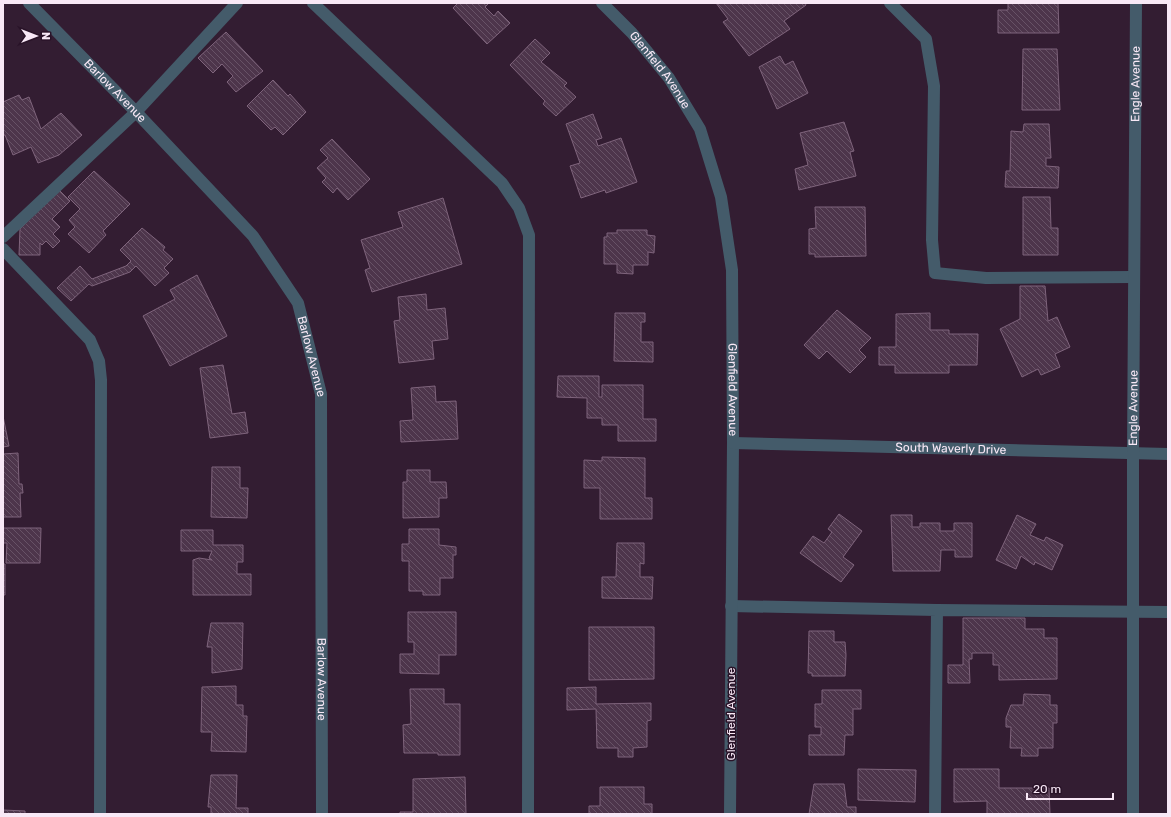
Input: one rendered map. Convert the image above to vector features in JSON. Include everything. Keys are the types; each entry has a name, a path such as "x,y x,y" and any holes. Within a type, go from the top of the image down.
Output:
{"street":[{"name":"Barlow Avenue","path":"29,3 136,112 253,236 298,303 321,394 322,814"},
{"path":"3,237 136,112 237,3"},
{"path":"313,3 502,183 519,208 529,235 528,814"},
{"name":"Glenfield Avenue","path":"602,3 632,32 669,78 700,128 721,197 732,270 733,443 730,814"},
{"path":"890,3 926,39 934,86 932,240 935,273 986,278 1134,277"},
{"name":"Engle Avenue","path":"1133,814 1132,453 1136,3"},
{"path":"3,249 90,340 99,361 101,380 100,814"},
{"name":"South Waverly Drive","path":"733,443 1168,454"},
{"path":"731,606 1168,612"},
{"path":"936,814 937,610"}],"building":[{"path":"458,3 489,3 485,7 494,16 498,11 510,23 487,44 453,8"},
{"path":"716,3 805,3 806,5 784,21 790,29 749,56 723,22 728,19"},
{"path":"1008,3 1058,3 1059,33 998,33 998,10 1008,10"},
{"path":"226,32 263,71 236,92 227,82 233,76 222,64 213,73 198,58"},
{"path":"535,39 550,53 541,62 567,83 564,86 576,97 556,116 543,104 545,101 510,65"},
{"path":"1023,49 1057,49 1060,110 1022,110"},
{"path":"780,56 785,65 793,61 808,93 777,109 759,67"},
{"path":"273,80 288,96 290,94 306,112 283,135 275,127 271,130 247,106"},
{"path":"19,95 22,100 29,97 41,129 61,113 82,135 59,155 38,163 31,147 13,155 5,135 3,135 3,102"},
{"path":"593,114 602,138 596,140 598,146 621,138 637,182 606,193 605,190 581,198 570,166 580,163 566,124"},
{"path":"844,122 854,151 850,152 856,176 799,190 795,169 808,165 800,133"},
{"path":"1024,124 1049,124 1051,158 1046,158 1046,166 1059,167 1058,188 1005,187 1006,171 1010,171 1011,131 1023,132"},
{"path":"332,139 370,179 348,200 337,188 333,193 322,182 326,178 317,168 328,158 320,150"},
{"path":"94,171 130,204 103,231 106,235 89,253 68,234 75,227 69,220 80,209 68,197"},
{"path":"59,190 70,201 52,219 60,227 53,234 60,241 53,248 46,241 42,245 40,243 40,255 19,255 20,229"},
{"path":"1023,197 1050,197 1051,228 1058,228 1058,255 1023,255"},
{"path":"443,198 462,264 372,292 365,270 370,268 361,240 403,227 398,212"},
{"path":"815,207 865,207 866,256 815,257 815,254 809,254 809,229 816,228"},
{"path":"142,228 165,247 163,250 173,259 164,268 169,273 155,286 136,266 130,272 92,286 89,284 71,301 57,288 80,266 92,279 126,266 131,261 120,250"},
{"path":"617,230 647,230 647,235 655,236 654,253 648,252 648,265 633,265 633,274 617,273 617,264 604,264 604,237 607,237 607,233 617,233"},
{"path":"197,275 227,336 170,366 143,316 175,299 170,290"},
{"path":"1020,286 1045,286 1048,321 1057,317 1070,347 1055,354 1060,367 1041,375 1038,369 1022,377 1000,329 1020,319"},
{"path":"426,294 427,310 445,308 448,339 432,341 434,359 399,363 394,321 400,320 398,297"},
{"path":"837,310 871,338 859,350 866,357 850,373 827,351 819,359 804,345"},
{"path":"615,313 645,313 645,322 641,322 641,342 653,342 653,362 614,361"},
{"path":"930,313 930,330 949,330 949,334 978,334 977,365 949,365 949,373 895,373 895,365 879,365 879,347 896,347 896,314"},
{"path":"223,365 232,414 245,412 248,433 210,438 200,368"},
{"path":"558,376 599,376 599,397 602,397 602,385 643,385 643,419 656,419 656,441 618,441 618,425 602,425 602,418 587,418 587,398 557,397"},
{"path":"435,386 436,402 456,401 458,439 401,442 400,421 413,420 411,388"},
{"path":"3,416 9,446 3,447"},
{"path":"18,453 19,484 22,484 23,493 20,493 21,517 3,517 3,454"},
{"path":"602,457 645,458 645,498 652,498 652,519 600,519 600,488 584,488 584,460 602,461"},
{"path":"212,467 240,467 240,488 248,488 247,518 211,517"},
{"path":"407,470 430,470 430,482 446,482 447,498 439,498 439,517 403,518 403,482 407,482"},
{"path":"839,514 862,531 843,557 854,565 841,582 800,553 813,536 824,543 832,532 828,529"},
{"path":"891,515 912,515 912,527 920,527 920,523 940,523 940,531 954,531 954,523 972,523 972,557 955,557 955,550 941,550 940,571 893,571"},
{"path":"1017,515 1036,524 1030,535 1044,541 1046,537 1063,545 1052,570 1035,562 1034,565 1021,556 1016,569 996,560"},
{"path":"3,528 41,528 40,563 6,563 7,543 3,543"},
{"path":"409,529 439,529 439,545 456,547 456,555 453,555 453,578 440,578 440,595 423,595 423,591 409,591 409,561 402,561 402,544 409,544"},
{"path":"181,530 213,530 213,545 243,545 243,562 237,562 237,574 251,574 251,595 193,595 193,560 199,558 212,560 209,558 212,551 181,551"},
{"path":"617,543 644,543 644,564 640,563 640,577 653,577 652,599 602,598 602,577 616,577"},
{"path":"3,564 5,564 5,595 3,595"},
{"path":"408,612 456,612 456,655 439,655 439,674 400,673 400,654 414,654 414,642 408,642"},
{"path":"963,618 1025,618 1025,629 1044,629 1044,638 1057,638 1057,679 999,680 999,665 993,665 993,653 972,653 972,659 969,659 970,683 948,683 948,665 963,665"},
{"path":"211,623 243,623 242,669 212,673 212,647 207,647"},
{"path":"589,627 654,627 654,679 589,680"},
{"path":"809,631 834,631 834,642 845,642 845,676 812,676 812,673 808,673"},
{"path":"236,686 236,705 243,705 243,716 247,716 246,752 211,751 212,732 201,732 202,687"},
{"path":"596,687 596,704 651,703 651,720 647,721 647,747 633,748 633,757 618,757 618,748 597,748 596,709 567,710 567,688"},
{"path":"410,689 444,689 444,704 460,704 460,755 438,755 438,753 404,753 403,725 411,724"},
{"path":"822,690 861,690 861,709 853,709 853,735 845,735 844,755 809,755 809,735 821,735 821,727 815,727 815,704 822,704"},
{"path":"1024,694 1050,695 1050,705 1057,705 1057,723 1053,723 1053,748 1038,748 1038,756 1021,756 1022,748 1010,748 1011,727 1006,727 1006,718 1011,705 1023,705"},
{"path":"858,769 916,770 915,802 858,800"},
{"path":"954,769 999,769 999,788 1049,788 1050,814 987,814 987,801 954,802"},
{"path":"211,775 237,775 236,808 248,808 248,814 211,814 211,807 208,807"},
{"path":"465,777 466,814 400,814 400,812 413,812 413,779"},
{"path":"814,784 844,784 847,807 856,807 856,814 809,814"},
{"path":"600,787 644,787 644,804 652,804 652,814 589,814 589,806 600,806"},
{"path":"3,810 25,811 25,814 3,814"}]}
